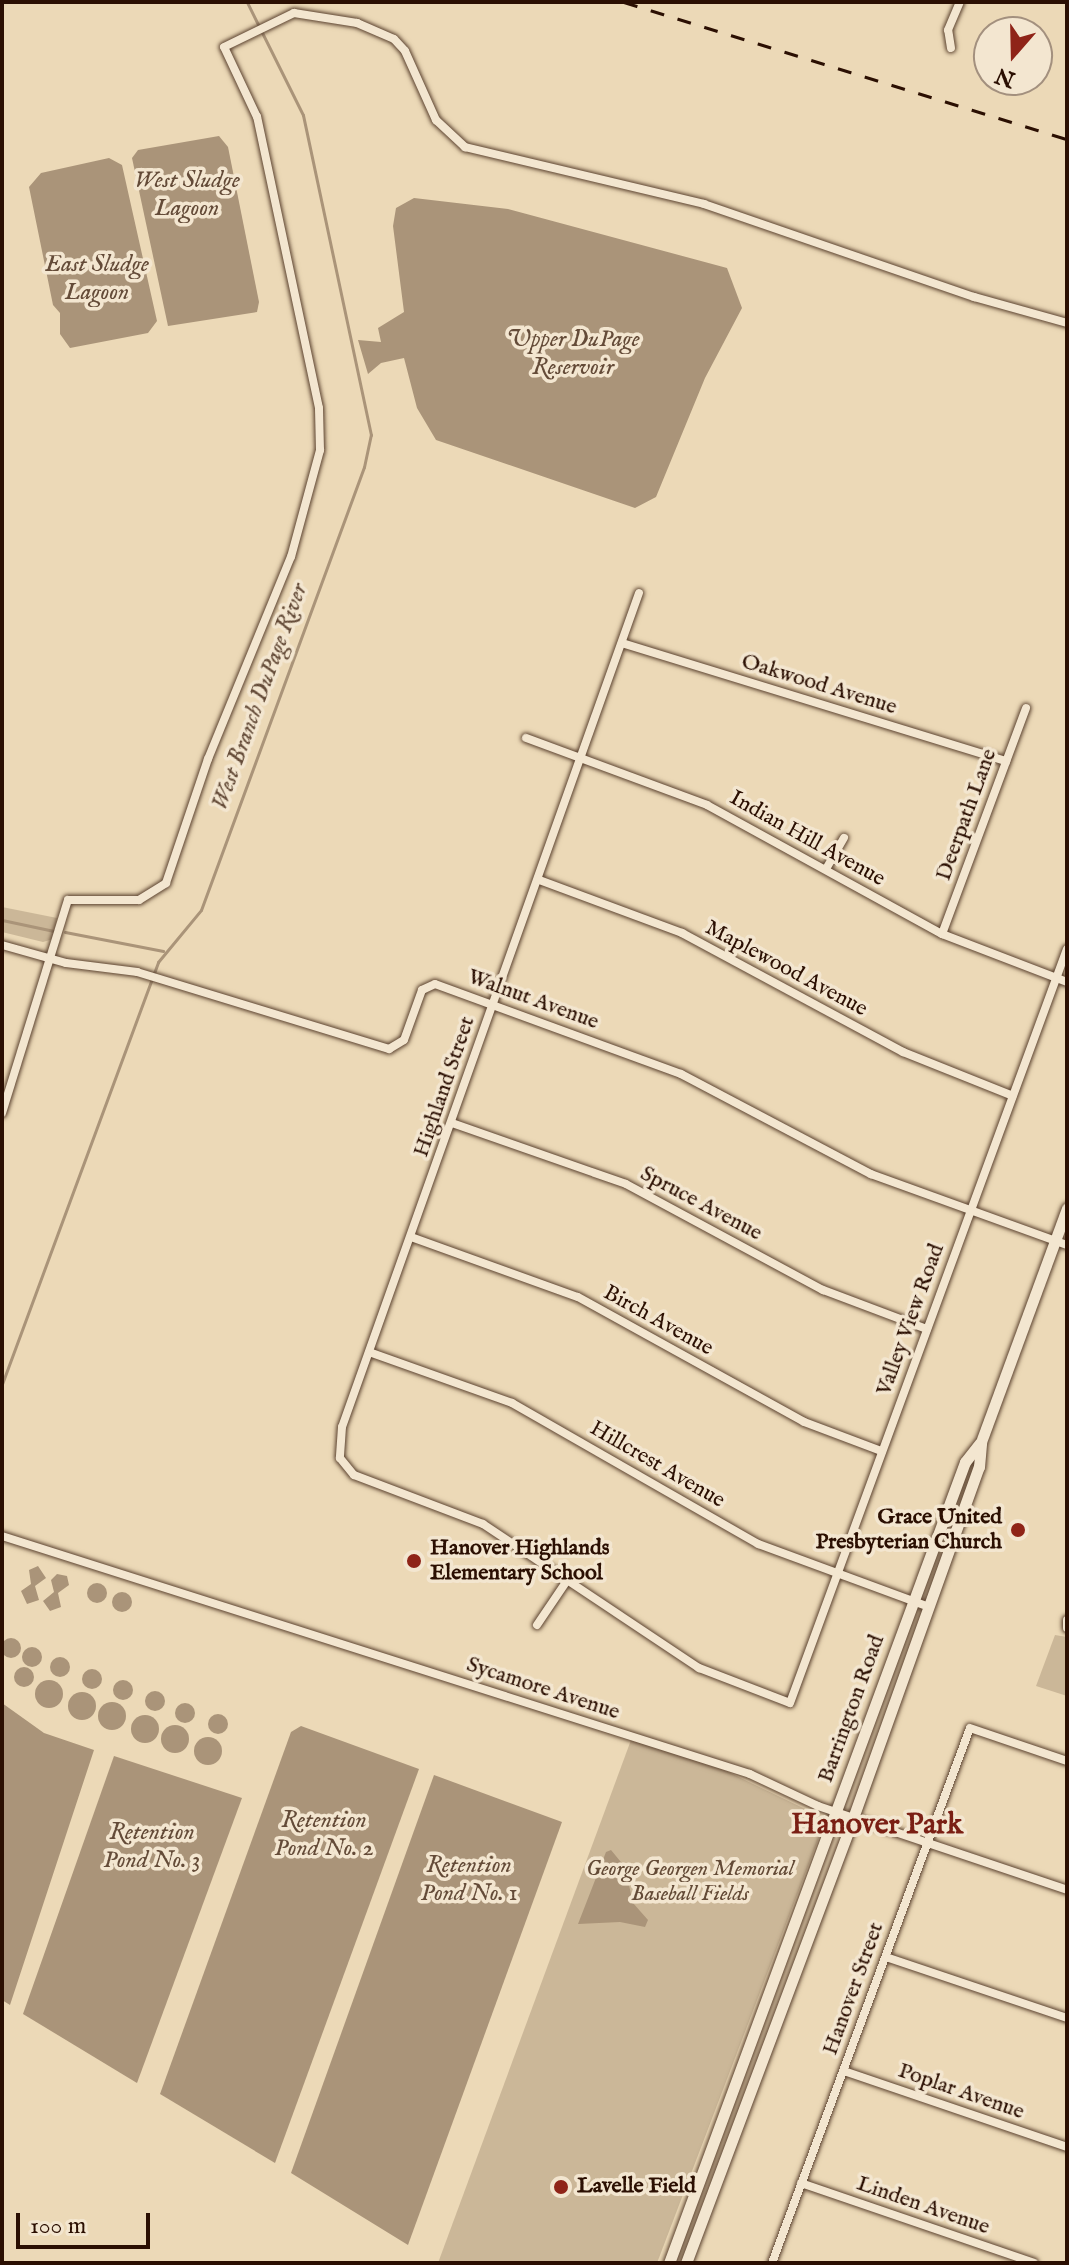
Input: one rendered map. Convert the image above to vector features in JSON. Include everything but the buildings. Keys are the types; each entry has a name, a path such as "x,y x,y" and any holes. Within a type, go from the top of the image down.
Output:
{"main road":[{"name":"Barrington Road","path":"669,2263 965,1462 981,1442 1061,1242 1067,1208"},
{"name":"Barrington Road","path":"686,2263 929,1607 979,1467 981,1442"}],"street":[{"path":"951,48 948,30 960,2"},
{"path":"2,1113 68,900 139,900 166,883 208,759 291,557 318,460 319,408 257,117 224,47 274,21 312,13 394,39 405,51 436,120 465,147 704,204 974,297 1067,323"},
{"name":"Highland Street","path":"568,1579 483,1524 354,1475 340,1458 342,1427 639,593"},
{"name":"Oakwood Avenue","path":"622,643 1006,761"},
{"name":"Deerpath Lane","path":"942,934 1026,708"},
{"name":"Indian Hill Avenue","path":"526,738 694,799 942,934 1067,982"},
{"path":"826,869 844,838"},
{"name":"Maplewood Avenue","path":"539,880 682,933 903,1052 1013,1096"},
{"name":"Walnut Avenue","path":"2,945 51,959 137,972 389,1049 404,1040 422,990 430,984 493,1004 681,1074 871,1174 1061,1242"},
{"name":"Valley View Road","path":"568,1579 711,1675 790,1703 1067,949"},
{"name":"Spruce Avenue","path":"452,1123 626,1184 823,1290 927,1329"},
{"name":"Birch Avenue","path":"411,1237 578,1297 804,1422 881,1451"},
{"name":"Hillcrest Avenue","path":"369,1352 512,1403 758,1544 929,1607"},
{"name":"Sycamore Avenue","path":"2,1536 750,1774 853,1818 1067,1890"},
{"path":"537,1625 568,1579"},
{"name":"Hanover Street","path":"772,2263 970,1728 1067,1761"},
{"path":"886,1957 1067,2018"},
{"name":"Poplar Avenue","path":"844,2071 1067,2147"},
{"name":"Linden Avenue","path":"801,2183 1034,2263"}],"green space":[{"path":"2,907 57,918 53,939 43,942 2,932"},
{"path":"1055,1635 1067,1637 1067,1696 1036,1686"},
{"name":"George Georgen Memorial Baseball Fields","path":"631,1740 722,1769 826,1819 657,2263 438,2263"}],"water":[{"name":"West Sludge Lagoon","path":"219,136 228,147 259,302 257,312 168,326 132,158 138,150"},
{"name":"East Sludge Lagoon","path":"109,158 122,165 157,321 148,333 70,348 60,334 60,313 53,305 29,187 41,173"},
{"name":"Upper DuPage Reservoir","path":"414,198 508,209 727,268 742,308 705,378 656,497 635,508 436,440 417,408 404,358 381,363 368,374 358,340 381,342 378,328 404,312 393,226 396,208"},
{"path":"38,1566 46,1578 35,1586 39,1600 27,1604 21,1591 31,1584 29,1570"},
{"path":"57,1574 67,1576 69,1585 58,1593 61,1607 50,1611 43,1601 54,1592 51,1580"},
{"path":"97,1583 104,1586 107,1593 104,1600 97,1603 90,1600 87,1593 90,1586"},
{"path":"122,1592 129,1595 132,1602 129,1609 122,1612 115,1609 112,1602 115,1595"},
{"path":"11,1638 18,1641 21,1648 18,1655 11,1658 4,1655 1,1648 4,1641"},
{"path":"32,1647 39,1650 42,1657 39,1664 32,1667 25,1664 22,1657 25,1650"},
{"path":"60,1657 67,1660 70,1667 67,1674 60,1677 53,1674 50,1667 53,1660"},
{"path":"24,1667 31,1670 34,1677 31,1684 24,1687 17,1684 14,1677 17,1670"},
{"path":"92,1669 99,1672 102,1679 99,1686 92,1689 85,1686 82,1679 85,1672"},
{"path":"49,1680 59,1684 63,1694 59,1704 49,1708 39,1704 35,1694 39,1684"},
{"path":"123,1680 130,1683 133,1690 130,1697 123,1700 116,1697 113,1690 116,1683"},
{"path":"155,1691 162,1694 165,1701 162,1708 155,1711 148,1708 145,1701 148,1694"},
{"path":"82,1692 92,1696 96,1706 92,1716 82,1720 72,1716 68,1706 72,1696"},
{"path":"112,1702 122,1706 126,1716 122,1726 112,1730 102,1726 98,1716 102,1706"},
{"path":"2,1703 44,1733 94,1750 10,2005 2,2000"},
{"path":"185,1703 192,1706 195,1713 192,1720 185,1723 178,1720 175,1713 178,1706"},
{"path":"218,1714 225,1717 228,1724 225,1731 218,1734 211,1731 208,1724 211,1717"},
{"path":"145,1715 155,1719 159,1729 155,1739 145,1743 135,1739 131,1729 135,1719"},
{"path":"175,1725 185,1729 189,1739 185,1749 175,1753 165,1749 161,1739 165,1729"},
{"name":"Retention Pond No. 2","path":"301,1726 419,1769 275,2163 160,2094 291,1732"},
{"path":"208,1737 218,1741 222,1751 218,1761 208,1765 198,1761 194,1751 198,1741"},
{"name":"Retention Pond No. 3","path":"114,1756 242,1798 137,2083 23,2014"},
{"name":"Retention Pond No. 1","path":"434,1775 562,1822 408,2245 291,2173"},
{"path":"611,1850 625,1867 633,1903 648,1920 645,1927 620,1922 578,1924 606,1852"}],"waterway":[{"name":"West Branch DuPage River","path":"2,1384 158,962 201,910 364,467 371,435 303,115 247,2"},
{"path":"2,920 54,931"},
{"path":"65,932 163,951"}],"railway":[{"path":"624,2 1067,139"}],"place":[{"name":"Grace United Presbyterian Church","path":"1018,1530"},
{"name":"Hanover Highlands Elementary School","path":"414,1561"},
{"name":"Lavelle Field","path":"561,2187"}],"district":[{"name":"Hanover Park","path":"877,1825"}]}
